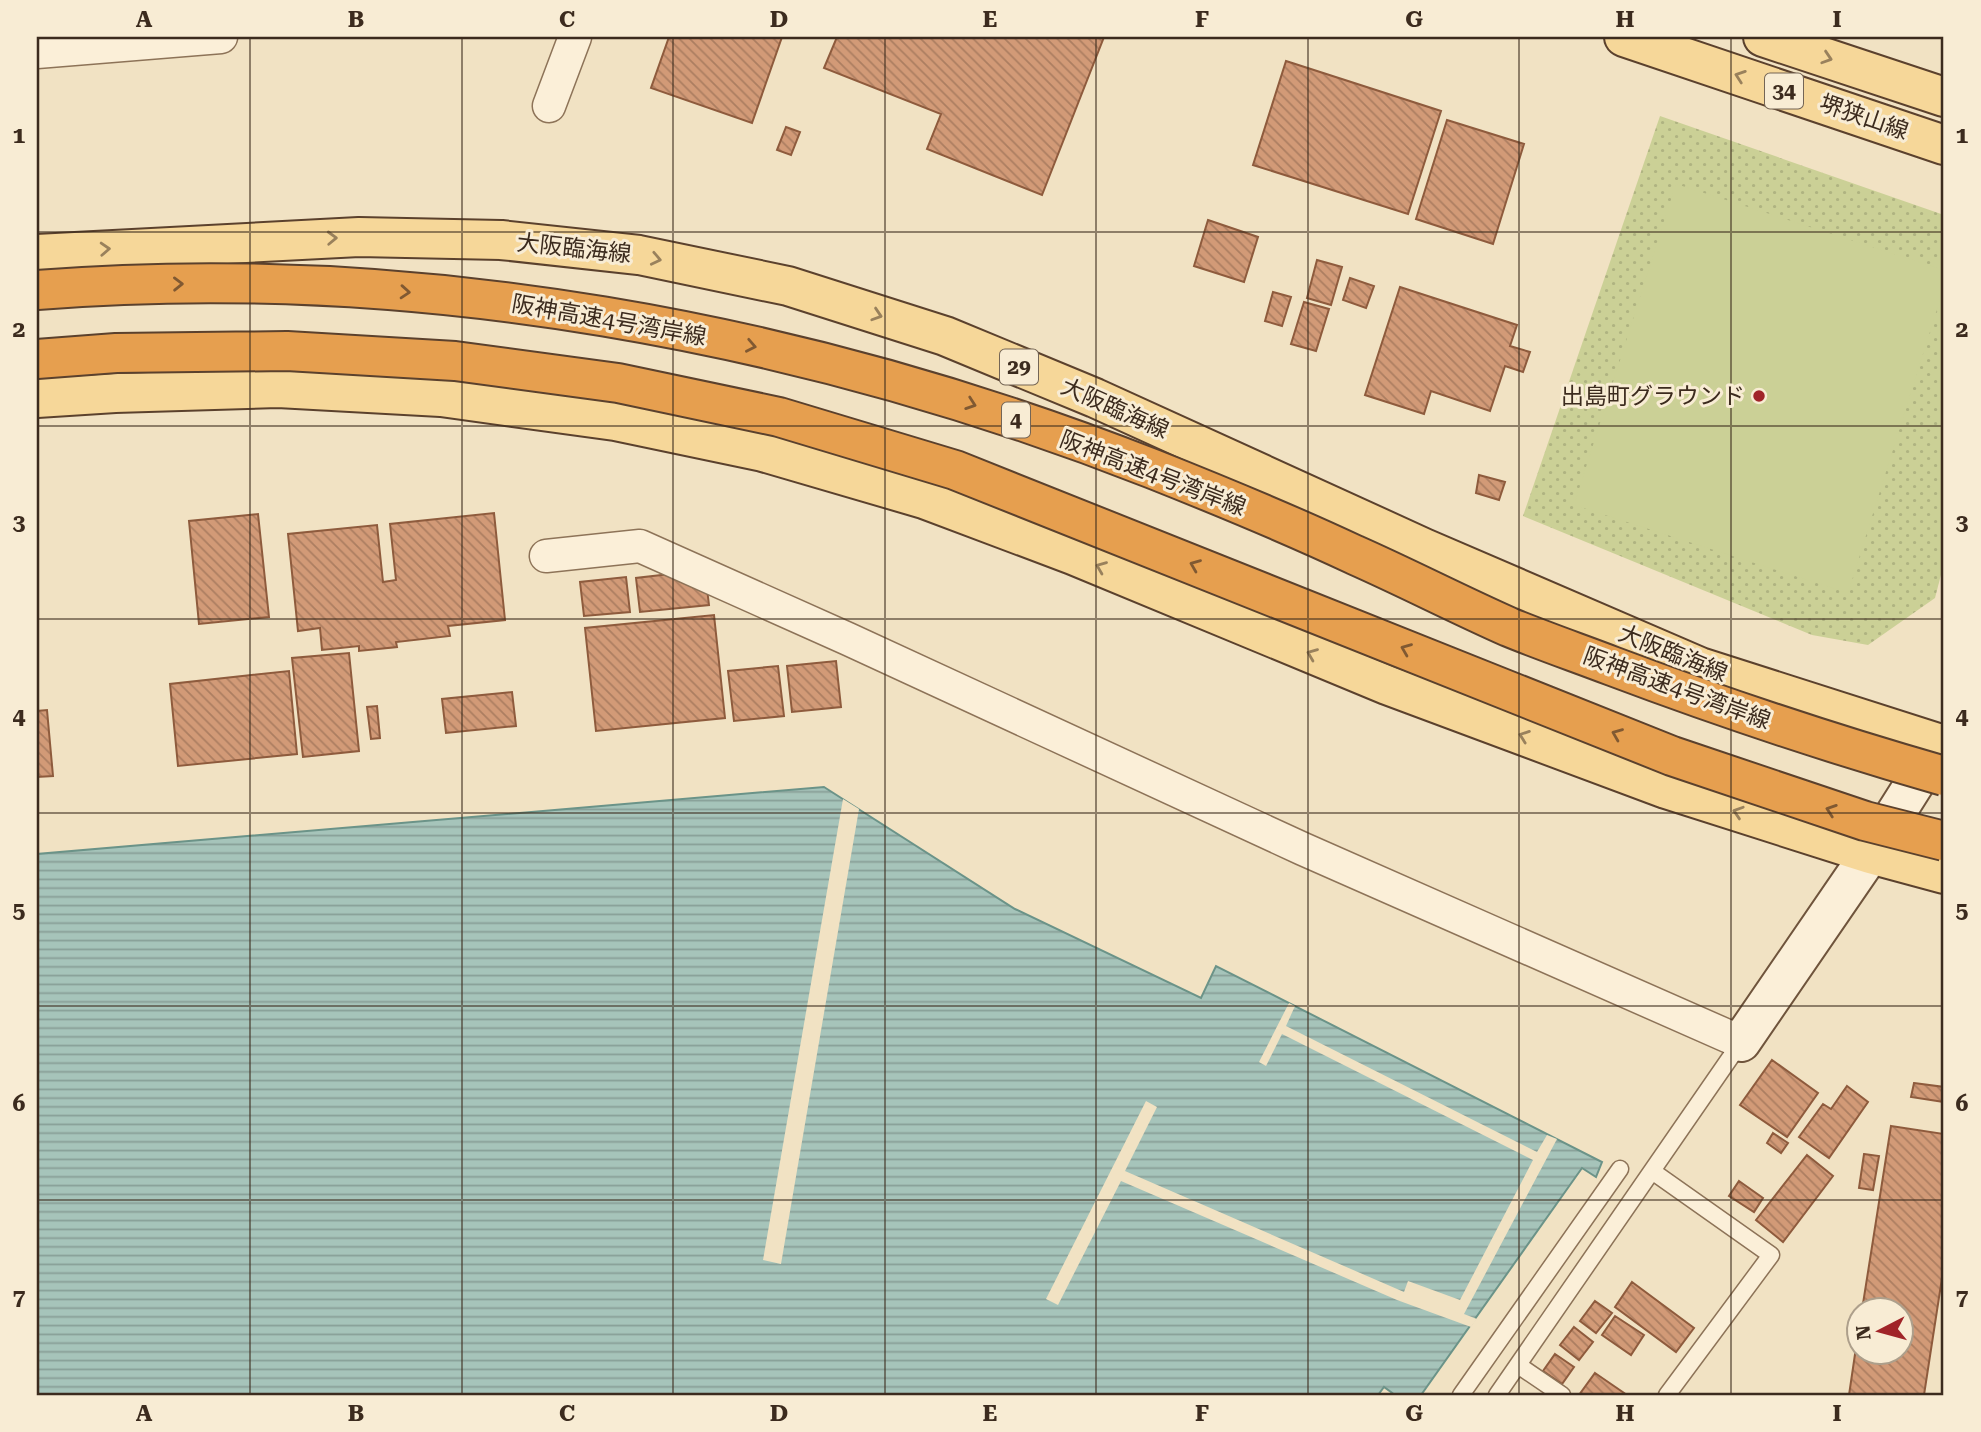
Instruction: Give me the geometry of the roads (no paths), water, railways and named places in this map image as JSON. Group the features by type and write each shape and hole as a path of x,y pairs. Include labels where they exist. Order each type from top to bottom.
{"highway":[{"name":"阪神高速4号湾岸線","path":"37,290 102,285 283,283 463,296 628,321 794,355 963,401 1151,468 1350,552 1513,628 1704,701 1867,754 1943,750"},
{"path":"37,359 116,353 287,351 455,360 618,383 779,416 955,470 1672,756 1865,821 1944,841"}],"main road":[{"name":"堺狭山線","path":"1624,37 1944,145"},
{"name":"堺狭山線","path":"1763,37 1944,97"},
{"name":"大阪臨海線","path":"37,254 359,237 501,240 639,255 788,286 945,336 1095,398 1424,548 1700,667 1943,750"},
{"path":"37,398 278,388 441,397 615,421 763,452 924,499 1073,555 1387,685 1665,789 1870,854 1944,874"}],"street":[{"path":"37,52 221,37"},
{"path":"549,106 575,37"},
{"path":"546,556 640,546 1316,855 1741,1042 1943,750"}],"lane":[{"path":"1497,1395 1741,1042"},
{"path":"1461,1395 1620,1169"},
{"path":"1651,1171 1771,1255 1667,1395"},
{"path":"1518,1365 1562,1395"}],"water":[{"path":"824,787 1015,909 1201,998 1216,966 1602,1162 1596,1177 1582,1168 1421,1395 1395,1395 1384,1387 1378,1395 37,1395 37,854"}],"place":[{"name":"出島町グラウンド","path":"1759,396"}]}
